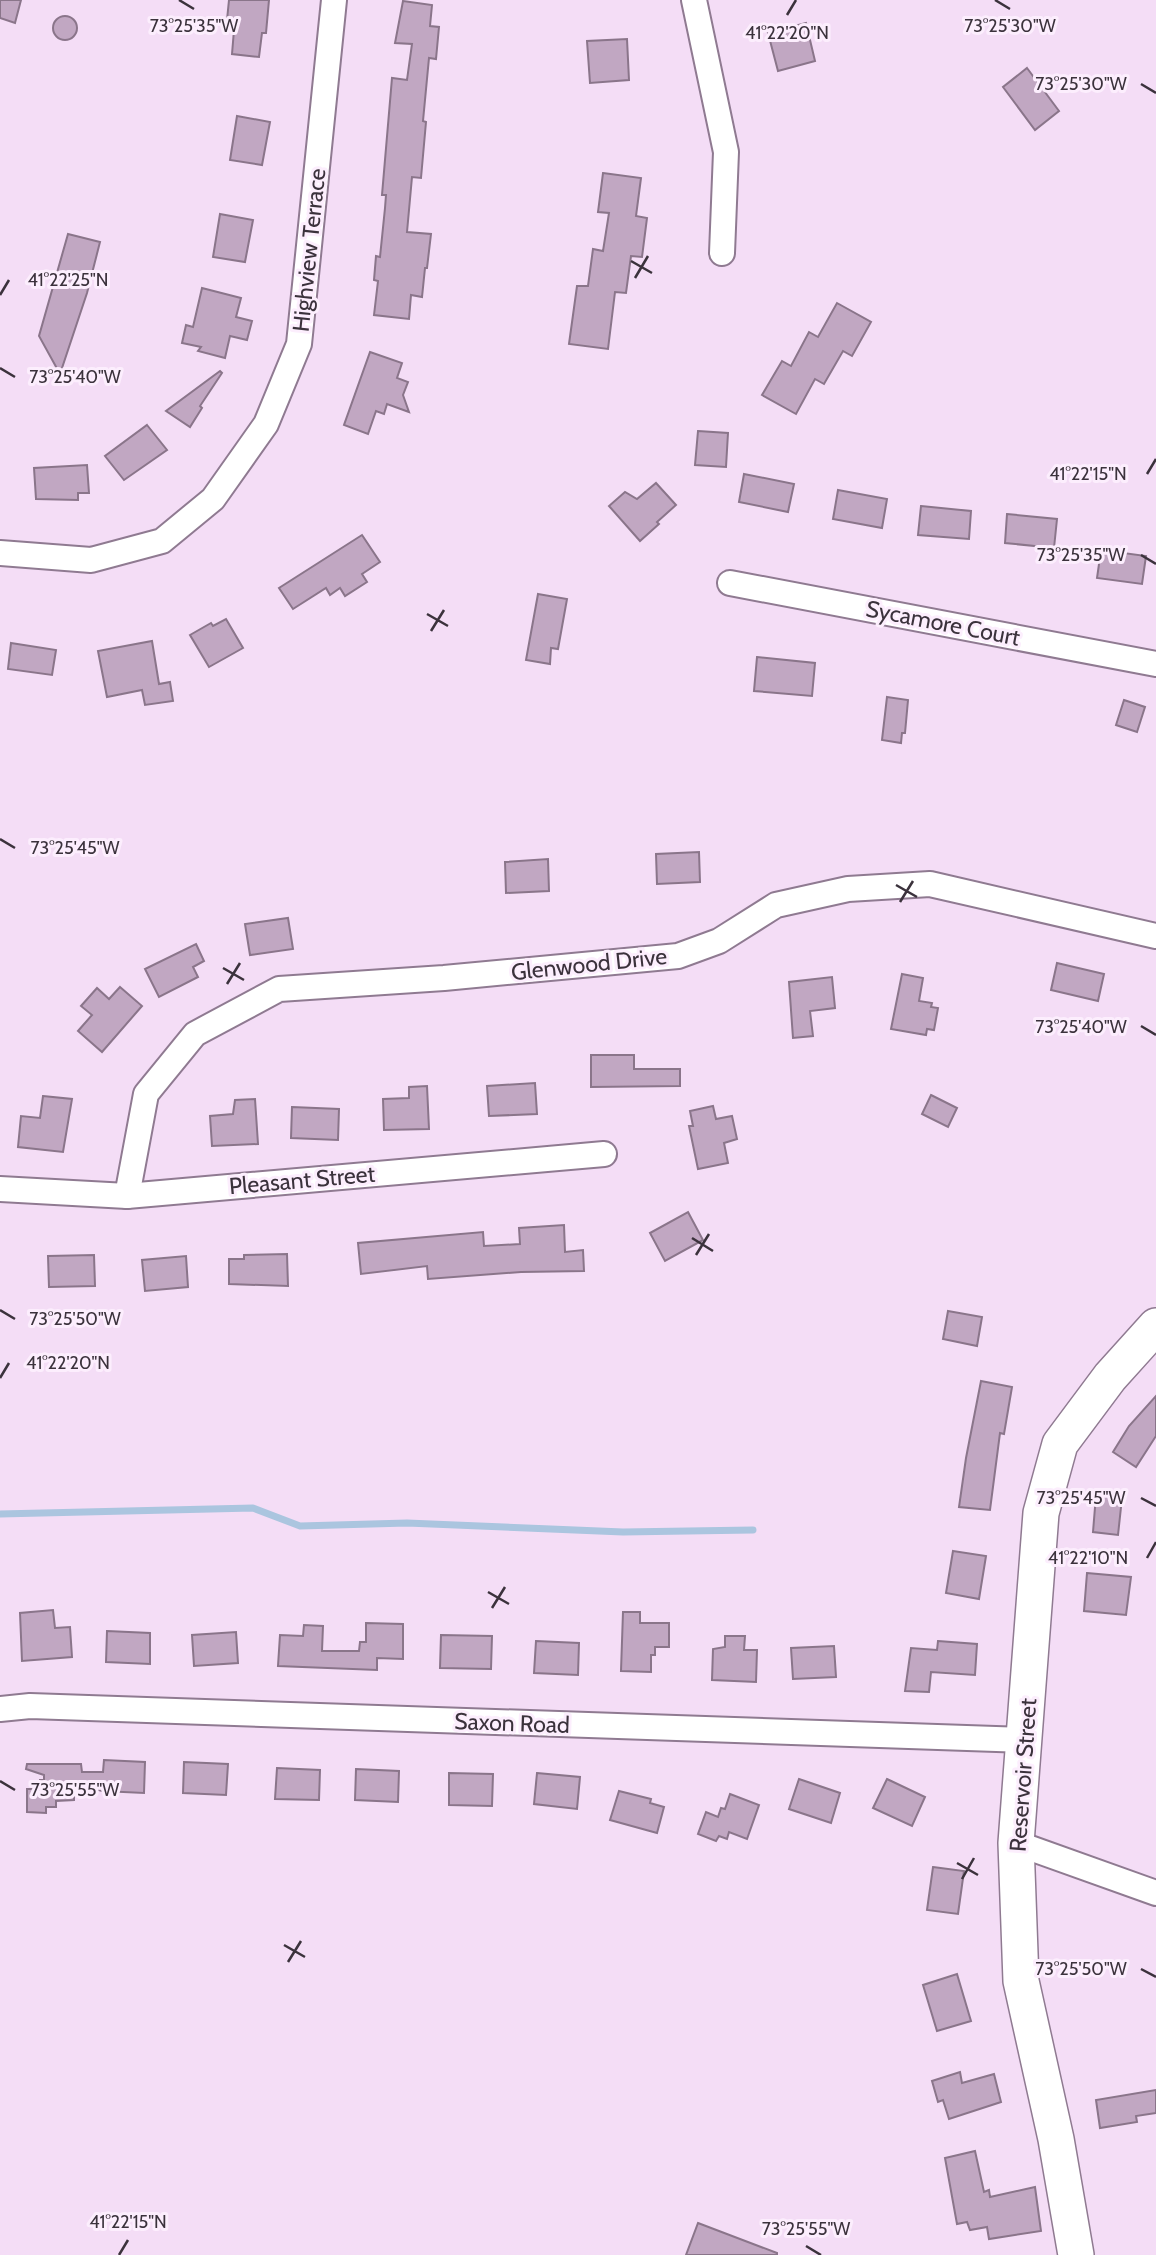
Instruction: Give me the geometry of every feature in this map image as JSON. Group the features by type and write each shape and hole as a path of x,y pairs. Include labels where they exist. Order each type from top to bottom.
{"street":[{"name":"Highview Terrace","path":"0,553 91,560 162,541 214,499 266,424 299,344 334,0"},
{"path":"694,0 726,152 722,253"},
{"name":"Sycamore Court","path":"730,583 1156,664"},
{"name":"Glenwood Drive","path":"127,1196 146,1094 194,1034 279,989 444,978 678,956 719,941 776,905 848,889 903,885 930,884 1156,936"},
{"name":"Pleasant Street","path":"0,1189 127,1196 604,1154"},
{"name":"Reservoir Street","path":"1076,2255 1056,2139 1021,1981 1016,1843 1041,1513 1060,1444 1110,1377 1156,1326"},
{"name":"Saxon Road","path":"0,1709 30,1706 1024,1740"},
{"path":"1016,1843 1156,1893"}],"building":[{"path":"0,0 21,0 15,23 0,18"},
{"path":"229,0 269,0 266,33 262,33 259,57 232,54 234,30 226,30"},
{"path":"403,1 432,5 430,26 439,27 436,59 429,58 421,178 412,177 407,232 431,234 422,297 411,295 409,319 374,315 378,281 374,280 376,256 380,257 386,195 382,195 392,78 407,80 412,44 395,43"},
{"path":"65,16 76,23 77,28 70,39 65,40 54,33 53,28 60,17"},
{"path":"806,23 815,61 778,71 768,33"},
{"path":"627,39 629,80 590,83 587,41"},
{"path":"1027,68 1059,111 1035,130 1003,87"},
{"path":"237,116 270,122 262,165 230,160"},
{"path":"603,173 641,178 636,216 647,218 642,257 631,256 626,293 615,292 608,349 569,344 577,286 588,286 593,249 603,251 609,213 598,212"},
{"path":"220,214 253,220 245,262 213,257"},
{"path":"68,234 100,242 87,293 60,374 39,336"},
{"path":"202,288 241,298 236,317 252,321 247,340 230,336 225,358 198,351 201,347 182,343 186,325 193,327"},
{"path":"837,303 871,322 852,356 843,351 824,384 815,379 796,414 762,395 782,361 791,366 809,332 818,337"},
{"path":"370,352 402,363 397,378 408,382 403,395 409,412 387,404 384,414 376,411 368,434 344,425"},
{"path":"220,371 222,373 200,406 202,408 190,427 166,411"},
{"path":"147,425 167,450 124,480 105,456"},
{"path":"698,431 728,433 726,467 695,465"},
{"path":"87,465 89,493 78,493 78,500 36,499 34,468"},
{"path":"744,474 794,484 788,512 739,502"},
{"path":"656,483 676,505 640,541 609,506 625,492 637,499"},
{"path":"838,490 887,499 882,528 833,519"},
{"path":"921,506 971,511 969,539 918,535"},
{"path":"1007,514 1057,519 1054,548 1005,543"},
{"path":"362,535 380,562 362,574 367,582 345,596 340,588 330,595 326,588 293,609 279,588"},
{"path":"1101,550 1146,556 1142,584 1097,578"},
{"path":"538,594 567,599 558,649 551,648 550,664 526,660"},
{"path":"226,619 243,648 209,667 190,635 211,623 213,626"},
{"path":"152,641 159,684 170,682 173,701 145,705 142,690 107,697 98,651"},
{"path":"11,643 56,650 52,675 8,669"},
{"path":"757,657 815,663 812,696 754,691"},
{"path":"887,697 908,700 905,733 902,733 901,743 882,740"},
{"path":"1124,700 1145,707 1137,732 1116,725"},
{"path":"699,852 700,882 657,884 656,854"},
{"path":"548,859 549,891 506,893 505,862"},
{"path":"288,918 293,949 250,955 245,924"},
{"path":"196,944 204,961 193,967 198,977 159,997 145,969"},
{"path":"1057,963 1104,974 1098,1001 1051,990"},
{"path":"902,974 923,978 919,1001 932,1003 931,1007 938,1008 934,1030 927,1029 926,1035 891,1029"},
{"path":"832,977 835,1008 810,1011 813,1036 793,1038 789,982"},
{"path":"120,987 142,1006 102,1052 78,1031 92,1015 81,1006 97,988 109,999"},
{"path":"591,1055 634,1055 634,1069 680,1069 680,1086 591,1087"},
{"path":"535,1083 537,1114 489,1116 487,1086"},
{"path":"427,1086 429,1129 384,1130 383,1099 409,1098 409,1087"},
{"path":"931,1095 957,1108 948,1127 922,1114"},
{"path":"43,1096 72,1099 63,1152 18,1147 21,1116 40,1118"},
{"path":"255,1099 258,1144 212,1146 210,1116 233,1114 235,1100"},
{"path":"713,1106 716,1119 732,1116 737,1139 724,1143 728,1163 698,1169 689,1126 693,1126 690,1111"},
{"path":"292,1107 339,1109 338,1140 291,1138"},
{"path":"688,1212 703,1240 665,1261 650,1233"},
{"path":"564,1225 565,1252 583,1250 584,1271 521,1272 428,1279 427,1266 361,1274 358,1243 483,1232 484,1246 520,1244 519,1228"},
{"path":"287,1254 288,1286 229,1284 229,1259 244,1259 244,1255"},
{"path":"94,1255 95,1286 49,1287 48,1256"},
{"path":"186,1256 188,1287 145,1291 142,1260"},
{"path":"948,1311 982,1317 977,1346 943,1339"},
{"path":"981,1381 1012,1387 1004,1434 1000,1433 990,1510 959,1507"},
{"path":"1156,1396 1156,1436 1136,1467 1113,1452 1129,1426"},
{"path":"1096,1495 1122,1498 1118,1535 1093,1532"},
{"path":"953,1551 986,1556 979,1599 946,1593"},
{"path":"1087,1573 1131,1577 1126,1615 1084,1611"},
{"path":"53,1610 55,1628 70,1627 72,1657 22,1661 20,1613"},
{"path":"623,1612 640,1612 640,1623 669,1623 669,1647 655,1647 655,1655 651,1655 651,1672 621,1671"},
{"path":"366,1623 403,1624 403,1659 377,1658 377,1670 278,1666 280,1635 303,1636 304,1625 323,1626 322,1651 359,1651 360,1642 366,1642"},
{"path":"107,1631 150,1633 150,1664 106,1662"},
{"path":"236,1632 238,1663 194,1666 192,1635"},
{"path":"441,1635 492,1636 491,1669 440,1668"},
{"path":"725,1636 745,1636 744,1650 757,1650 756,1682 712,1680 713,1649 725,1647"},
{"path":"536,1641 579,1643 578,1675 534,1673"},
{"path":"938,1641 977,1644 975,1675 931,1672 929,1692 905,1691 911,1648 937,1650"},
{"path":"834,1646 836,1677 793,1679 791,1648"},
{"path":"104,1760 145,1762 144,1793 102,1791 74,1783 74,1800 56,1801 56,1807 46,1807 46,1813 27,1812 27,1789 40,1789 40,1780 44,1780 44,1775 26,1769 27,1764 81,1764 82,1772 103,1772"},
{"path":"184,1762 228,1764 226,1795 183,1793"},
{"path":"277,1768 320,1770 319,1800 275,1799"},
{"path":"356,1769 399,1771 398,1802 355,1800"},
{"path":"449,1773 493,1774 492,1806 449,1805"},
{"path":"537,1773 580,1777 577,1809 534,1804"},
{"path":"799,1779 840,1793 831,1823 789,1809"},
{"path":"887,1779 925,1797 912,1826 873,1808"},
{"path":"619,1791 651,1799 650,1803 664,1807 657,1833 610,1820"},
{"path":"730,1794 759,1805 747,1839 729,1832 727,1839 719,1836 716,1841 698,1834 706,1812 718,1817 721,1808 725,1809"},
{"path":"933,1867 964,1871 958,1914 927,1910"},
{"path":"957,1974 971,2021 937,2031 923,1985"},
{"path":"960,2072 962,2083 994,2074 1001,2102 949,2119 943,2100 938,2102 932,2081"},
{"path":"1156,2090 1156,2113 1136,2116 1137,2122 1100,2128 1096,2100"},
{"path":"975,2151 984,2192 989,2190 990,2197 1035,2187 1041,2231 989,2239 987,2227 970,2230 967,2222 957,2224 945,2158"},
{"path":"698,2223 777,2253 777,2255 686,2255"}],"waterway":[{"path":"0,1514 253,1508 300,1526 407,1523 623,1532 753,1530"}]}
